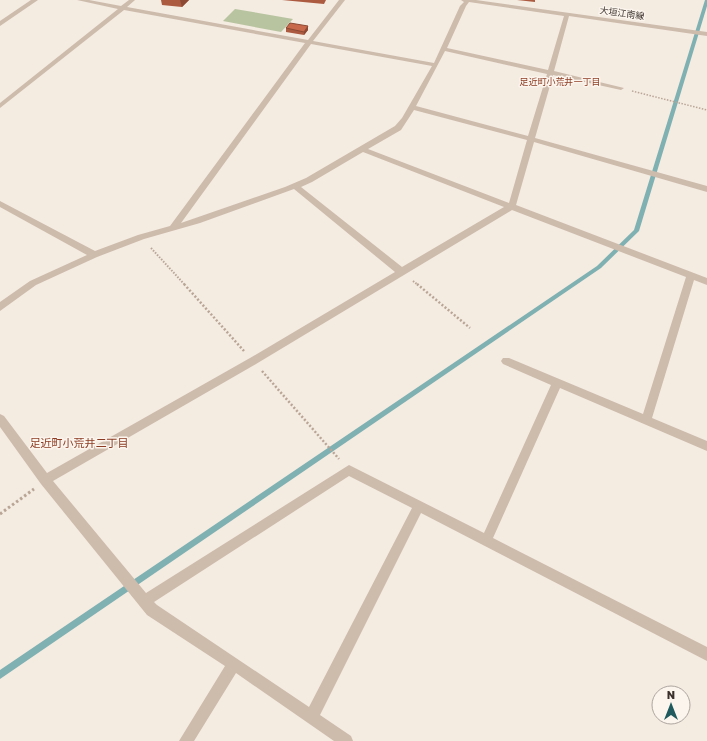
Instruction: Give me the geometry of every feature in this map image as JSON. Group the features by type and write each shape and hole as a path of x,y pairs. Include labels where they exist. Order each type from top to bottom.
{"street":[{"path":"0,24 35,0"},
{"path":"80,0 436,65"},
{"path":"0,106 132,0"},
{"path":"174,226 310,41 342,0"},
{"name":"大垣江南線","path":"464,0 707,34"},
{"path":"0,307 32,283 94,255 174,226 197,221 309,180 398,128 405,120 436,65 467,0"},
{"path":"45,480 253,361 512,206 567,14"},
{"path":"443,49 621,88"},
{"path":"411,107 707,189"},
{"path":"362,149 707,282"},
{"path":"295,186 402,272"},
{"path":"0,204 94,255"},
{"path":"646,420 691,276"},
{"path":"506,361 707,446"},
{"path":"486,541 557,382"},
{"path":"0,419 45,480 152,610 346,741"},
{"path":"144,601 349,470 707,654"},
{"path":"312,717 419,506"},
{"path":"186,741 234,664"}],"path":[{"path":"621,88 669,99 707,110"},
{"path":"402,272 470,328"},
{"path":"0,514 45,480"}],"green space":[{"path":"235,9 293,19 281,32 223,21"}],"building":[{"path":"290,23 308,26 304,32 286,28"}],"waterway":[{"path":"0,675 599,267 636,231 707,0"}],"district":[{"name":"足近町小荒井一丁目","path":"560,81"},
{"name":"足近町小荒井二丁目","path":"79,442"}]}
